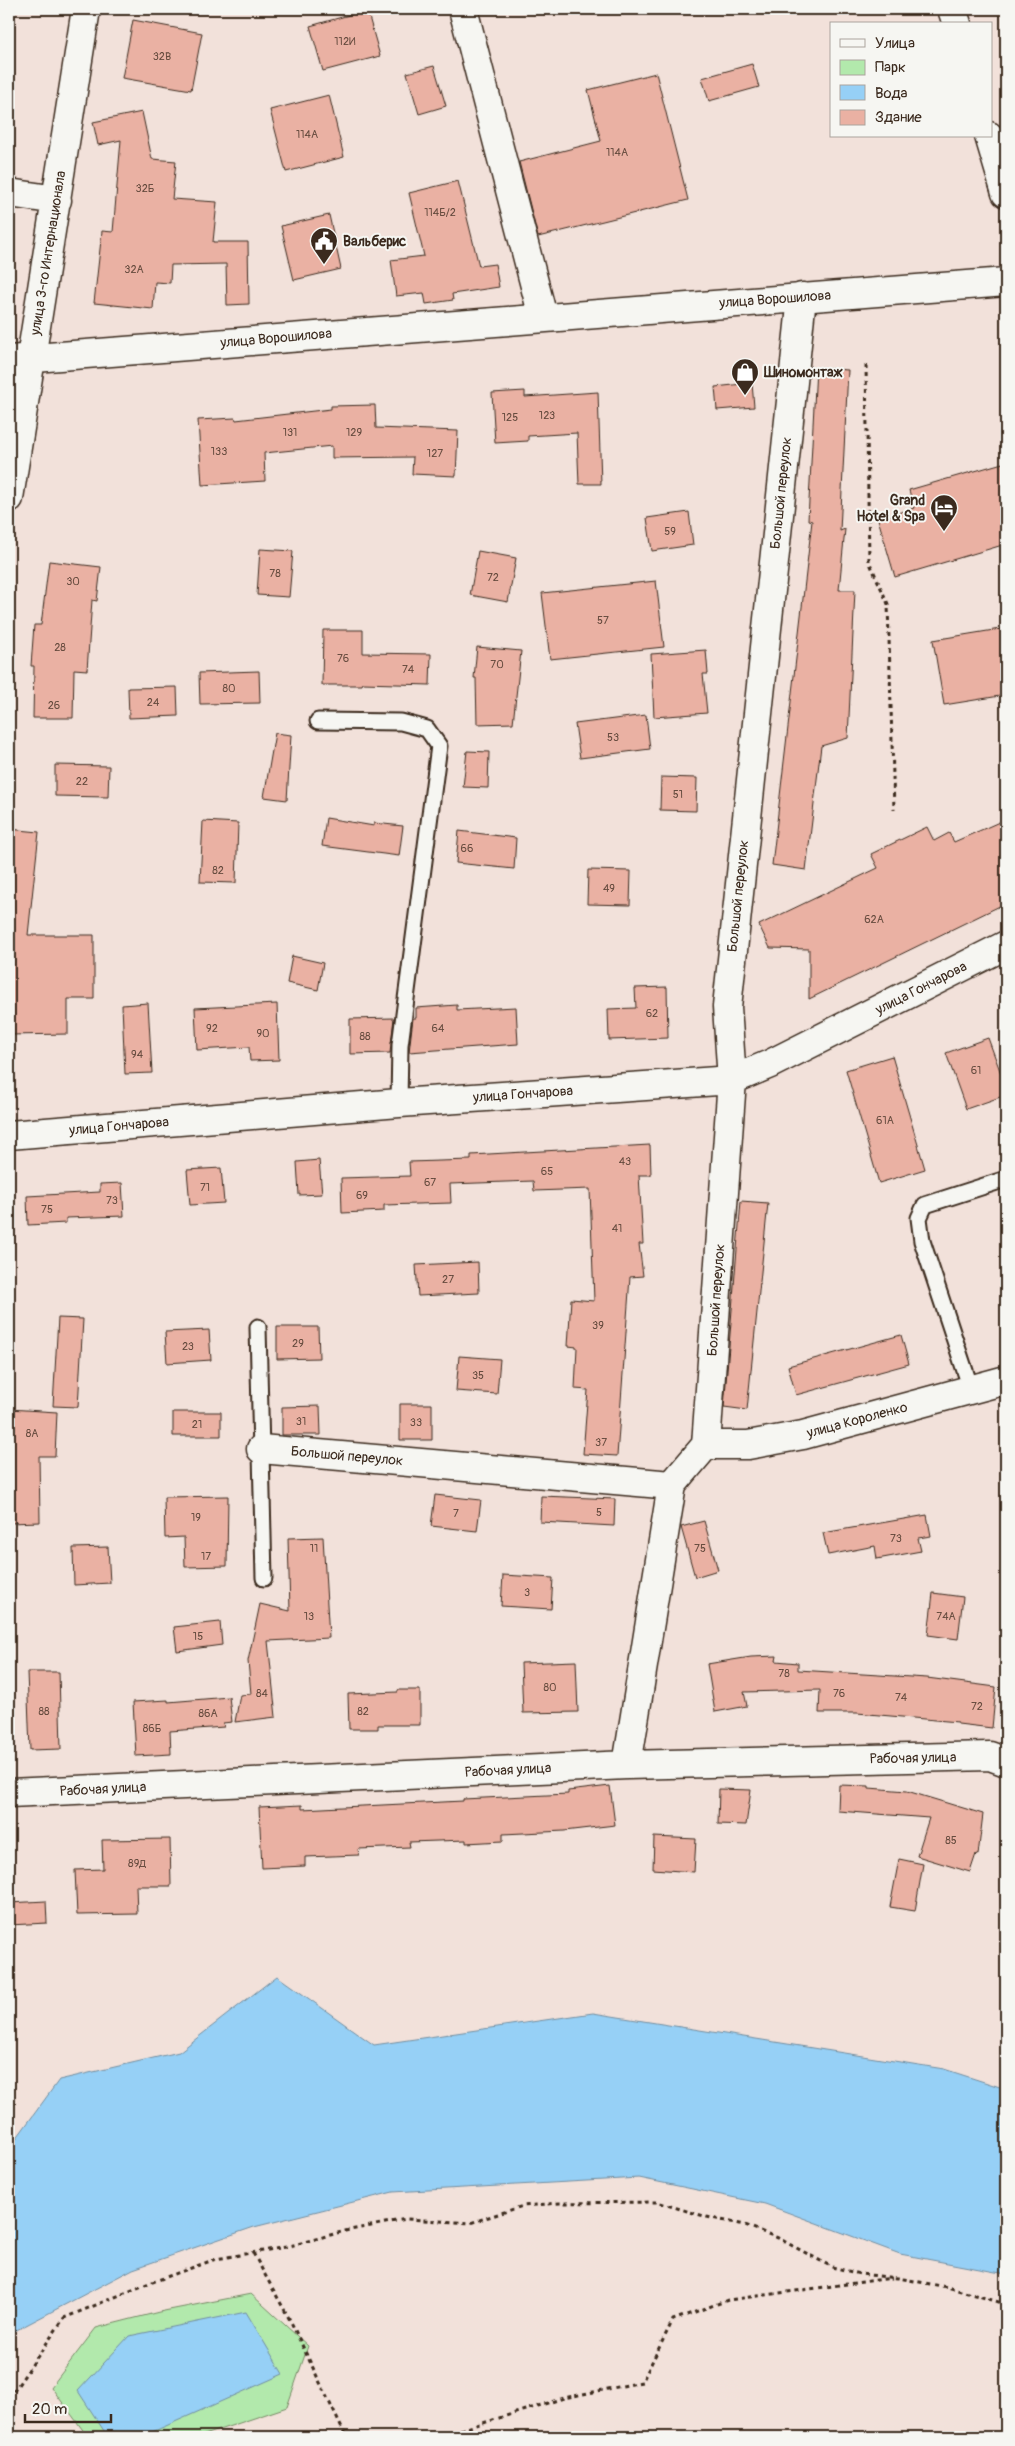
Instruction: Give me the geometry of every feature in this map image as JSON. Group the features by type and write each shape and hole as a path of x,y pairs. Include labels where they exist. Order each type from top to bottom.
{"street":[{"name":"улица 3-го Интернационала","path":"9,498 20,359 57,200 86,9"},
{"path":"463,9 543,317"},
{"path":"952,9 956,22"},
{"path":"990,138 1006,193"},
{"path":"9,193 57,200"},
{"name":"улица Ворошилова","path":"20,359 1006,282"},
{"name":"Большой переулок","path":"706,1444 732,1080 727,1007 802,297"},
{"name":"улица Гончарова","path":"9,1135 399,1103 732,1080 770,1064 1006,945"},
{"name":"улица Короленко","path":"706,1444 748,1446 803,1435 1006,1380"},
{"path":"627,1765 672,1485 706,1444"},
{"name":"Большой переулок","path":"261,1449 672,1485"},
{"name":"Рабочая улица","path":"9,1793 627,1765 990,1756 1006,1762"}],"lane":[{"path":"318,721 401,722 427,729 440,746 400,1045 399,1103"},
{"path":"971,1389 922,1241 919,1218 925,1205 1006,1179"},
{"path":"258,1327 264,1578"}],"path":[{"path":"866,365 869,562 888,604 894,810"},
{"path":"9,2398 64,2318 147,2284 216,2259 254,2253 406,2219 470,2223 523,2206 560,2203 657,2202 707,2218 745,2225 778,2238 832,2267 860,2274 898,2278 947,2287 1006,2304"},
{"path":"254,2253 291,2322 346,2437"},
{"path":"421,2437 454,2432 564,2398 642,2382 673,2320 728,2300 898,2278"}],"green space":[{"path":"251,2294 308,2346 287,2407 198,2437 88,2437 51,2387 96,2328 159,2312"}],"water":[{"path":"277,1976 374,2045 593,2013 944,2069 1006,2089 1006,2274 900,2254 765,2204 639,2178 393,2192 254,2227 133,2269 9,2334 9,2144 13,2143 59,2080 179,2052"},
{"path":"246,2312 283,2374 141,2437 108,2437 78,2391 129,2336"}],"building":[{"path":"367,10 380,56 323,71 310,26"},
{"path":"133,20 202,33 191,90 122,78"},
{"path":"752,64 759,87 709,101 702,78"},
{"path":"434,66 446,106 419,114 407,73"},
{"path":"656,73 688,200 538,237 519,162 601,141 588,90"},
{"path":"329,95 344,157 286,172 270,110"},
{"path":"142,112 152,159 176,161 172,199 217,202 213,242 248,242 249,304 227,305 226,264 171,265 170,283 155,282 153,309 94,303 102,231 113,232 121,140 98,145 93,122"},
{"path":"458,181 479,266 495,264 499,287 452,294 453,300 426,304 424,293 396,296 391,260 424,256 409,193"},
{"path":"329,215 341,269 294,280 281,226"},
{"path":"816,368 848,370 840,531 845,529 839,590 855,590 848,738 821,746 806,870 772,865 812,521 808,520"},
{"path":"752,383 754,407 717,410 715,387"},
{"path":"525,391 525,397 598,392 601,484 579,484 577,433 528,436 528,441 495,443 492,393"},
{"path":"375,405 376,428 458,431 456,476 412,474 413,457 332,458 332,446 264,453 265,481 202,485 198,420 235,418 236,420 331,409 331,406"},
{"name":"Grand Hotel & Spa","path":"1006,462 1006,544 895,577 878,519 914,508 909,490"},
{"path":"689,512 693,545 652,551 647,518"},
{"path":"260,549 293,551 289,597 257,595"},
{"path":"478,551 516,558 508,602 470,595"},
{"path":"49,561 101,567 97,601 92,600 87,670 74,669 73,718 33,718 34,666 31,666 34,625 41,625"},
{"path":"656,581 664,647 550,659 542,593"},
{"path":"1006,628 1006,695 944,705 933,640"},
{"path":"323,630 363,630 363,653 431,654 430,685 363,683 362,685 322,685"},
{"path":"477,647 521,651 513,723 477,724 476,678 474,678"},
{"path":"706,650 708,674 703,674 707,713 654,717 651,654"},
{"path":"259,671 260,703 200,704 199,673"},
{"path":"177,687 178,716 129,718 128,688"},
{"path":"646,715 650,749 580,758 575,724"},
{"path":"275,733 291,735 287,800 264,797"},
{"path":"467,751 489,752 488,788 463,787"},
{"path":"55,765 109,766 108,797 55,796"},
{"path":"661,777 697,778 696,811 660,810"},
{"path":"326,818 374,826 374,823 403,826 399,856 322,846"},
{"path":"1006,819 1006,903 809,999 809,949 770,948 759,925 878,868 871,854 927,827 934,841 949,833 954,842"},
{"path":"203,821 238,823 236,883 200,882"},
{"path":"9,829 39,832 28,935 94,935 94,999 68,999 68,1034 9,1035"},
{"path":"459,831 516,838 514,869 456,863"},
{"path":"588,870 631,871 630,905 587,904"},
{"path":"292,956 323,963 318,990 287,983"},
{"path":"667,987 668,1038 609,1040 608,1009 636,1008 635,988"},
{"path":"148,1003 152,1073 125,1074 122,1005"},
{"path":"277,1004 279,1060 250,1061 249,1047 197,1050 195,1008"},
{"path":"457,1005 457,1010 516,1007 518,1044 409,1052 413,1018 416,1018 416,1008"},
{"path":"394,1018 390,1053 350,1054 350,1019"},
{"path":"988,1038 1006,1087 1006,1095 966,1109 946,1053"},
{"path":"892,1056 925,1169 879,1183 846,1070"},
{"path":"650,1145 651,1175 639,1175 643,1244 639,1244 643,1276 630,1277 617,1456 583,1454 588,1390 575,1389 577,1347 568,1346 571,1299 594,1301 590,1189 534,1191 533,1181 450,1184 451,1203 384,1205 384,1211 342,1213 341,1178 410,1176 409,1162 471,1160 471,1155"},
{"path":"319,1160 322,1194 299,1195 297,1162"},
{"path":"221,1168 224,1203 190,1205 187,1170"},
{"path":"122,1183 124,1216 66,1218 66,1223 28,1225 27,1196 100,1192 100,1184"},
{"path":"741,1201 768,1203 747,1410 724,1407"},
{"path":"478,1262 479,1293 418,1296 416,1265"},
{"path":"58,1318 83,1319 78,1407 53,1406"},
{"path":"277,1327 318,1327 319,1358 277,1359"},
{"path":"209,1330 211,1360 167,1363 165,1332"},
{"path":"901,1335 909,1364 796,1395 788,1366"},
{"path":"459,1356 500,1359 497,1394 456,1391"},
{"path":"400,1404 432,1404 432,1440 400,1440"},
{"path":"320,1406 321,1435 282,1435 282,1407"},
{"path":"9,1409 57,1412 55,1456 39,1456 40,1522 9,1523"},
{"path":"173,1412 221,1412 221,1436 173,1436"},
{"path":"435,1495 481,1500 477,1531 431,1526"},
{"path":"228,1496 227,1566 185,1567 184,1537 165,1538 164,1497"},
{"path":"541,1496 615,1499 614,1526 540,1522"},
{"path":"927,1515 931,1536 918,1538 921,1551 877,1559 875,1546 828,1555 823,1533"},
{"path":"704,1521 718,1570 695,1577 681,1527"},
{"path":"323,1537 329,1638 268,1641 276,1717 235,1722 240,1695 251,1694 248,1661 260,1604 290,1611 288,1538"},
{"path":"108,1547 110,1583 74,1585 73,1548"},
{"path":"503,1575 553,1578 551,1609 501,1606"},
{"path":"933,1593 963,1597 958,1639 928,1635"},
{"path":"220,1622 222,1645 177,1651 174,1627"},
{"path":"777,1656 776,1661 798,1663 798,1670 927,1678 996,1687 992,1728 958,1724 958,1722 857,1713 819,1713 820,1690 744,1692 747,1706 715,1712 707,1664 751,1657"},
{"path":"576,1661 578,1712 523,1713 521,1663"},
{"path":"27,1672 59,1672 61,1749 30,1750"},
{"path":"398,1690 420,1690 420,1725 378,1725 378,1729 349,1729 348,1694 398,1692"},
{"path":"229,1697 232,1722 223,1723 224,1727 170,1731 171,1754 136,1756 133,1702 168,1700 168,1702"},
{"path":"839,1785 869,1786 869,1788 907,1791 983,1814 978,1855 976,1854 970,1872 917,1856 929,1818 838,1811"},
{"path":"610,1786 615,1825 564,1831 503,1834 503,1841 466,1843 466,1840 409,1842 410,1847 358,1849 359,1855 305,1857 305,1866 262,1868 259,1807 302,1805 302,1809 463,1801 463,1799 568,1794 568,1791"},
{"path":"719,1789 751,1790 746,1825 718,1824"},
{"path":"654,1837 696,1839 694,1872 653,1869"},
{"path":"170,1839 171,1886 136,1886 137,1914 77,1915 75,1870 103,1869 102,1840"},
{"path":"899,1859 923,1864 915,1911 890,1907"},
{"path":"46,1901 47,1923 9,1925 9,1903"}],"place":[{"name":"Вальберис","path":"324,265"},
{"name":"Шиномонтаж","path":"745,396"},
{"name":"Grand Hotel & Spa","path":"944,532"}]}
